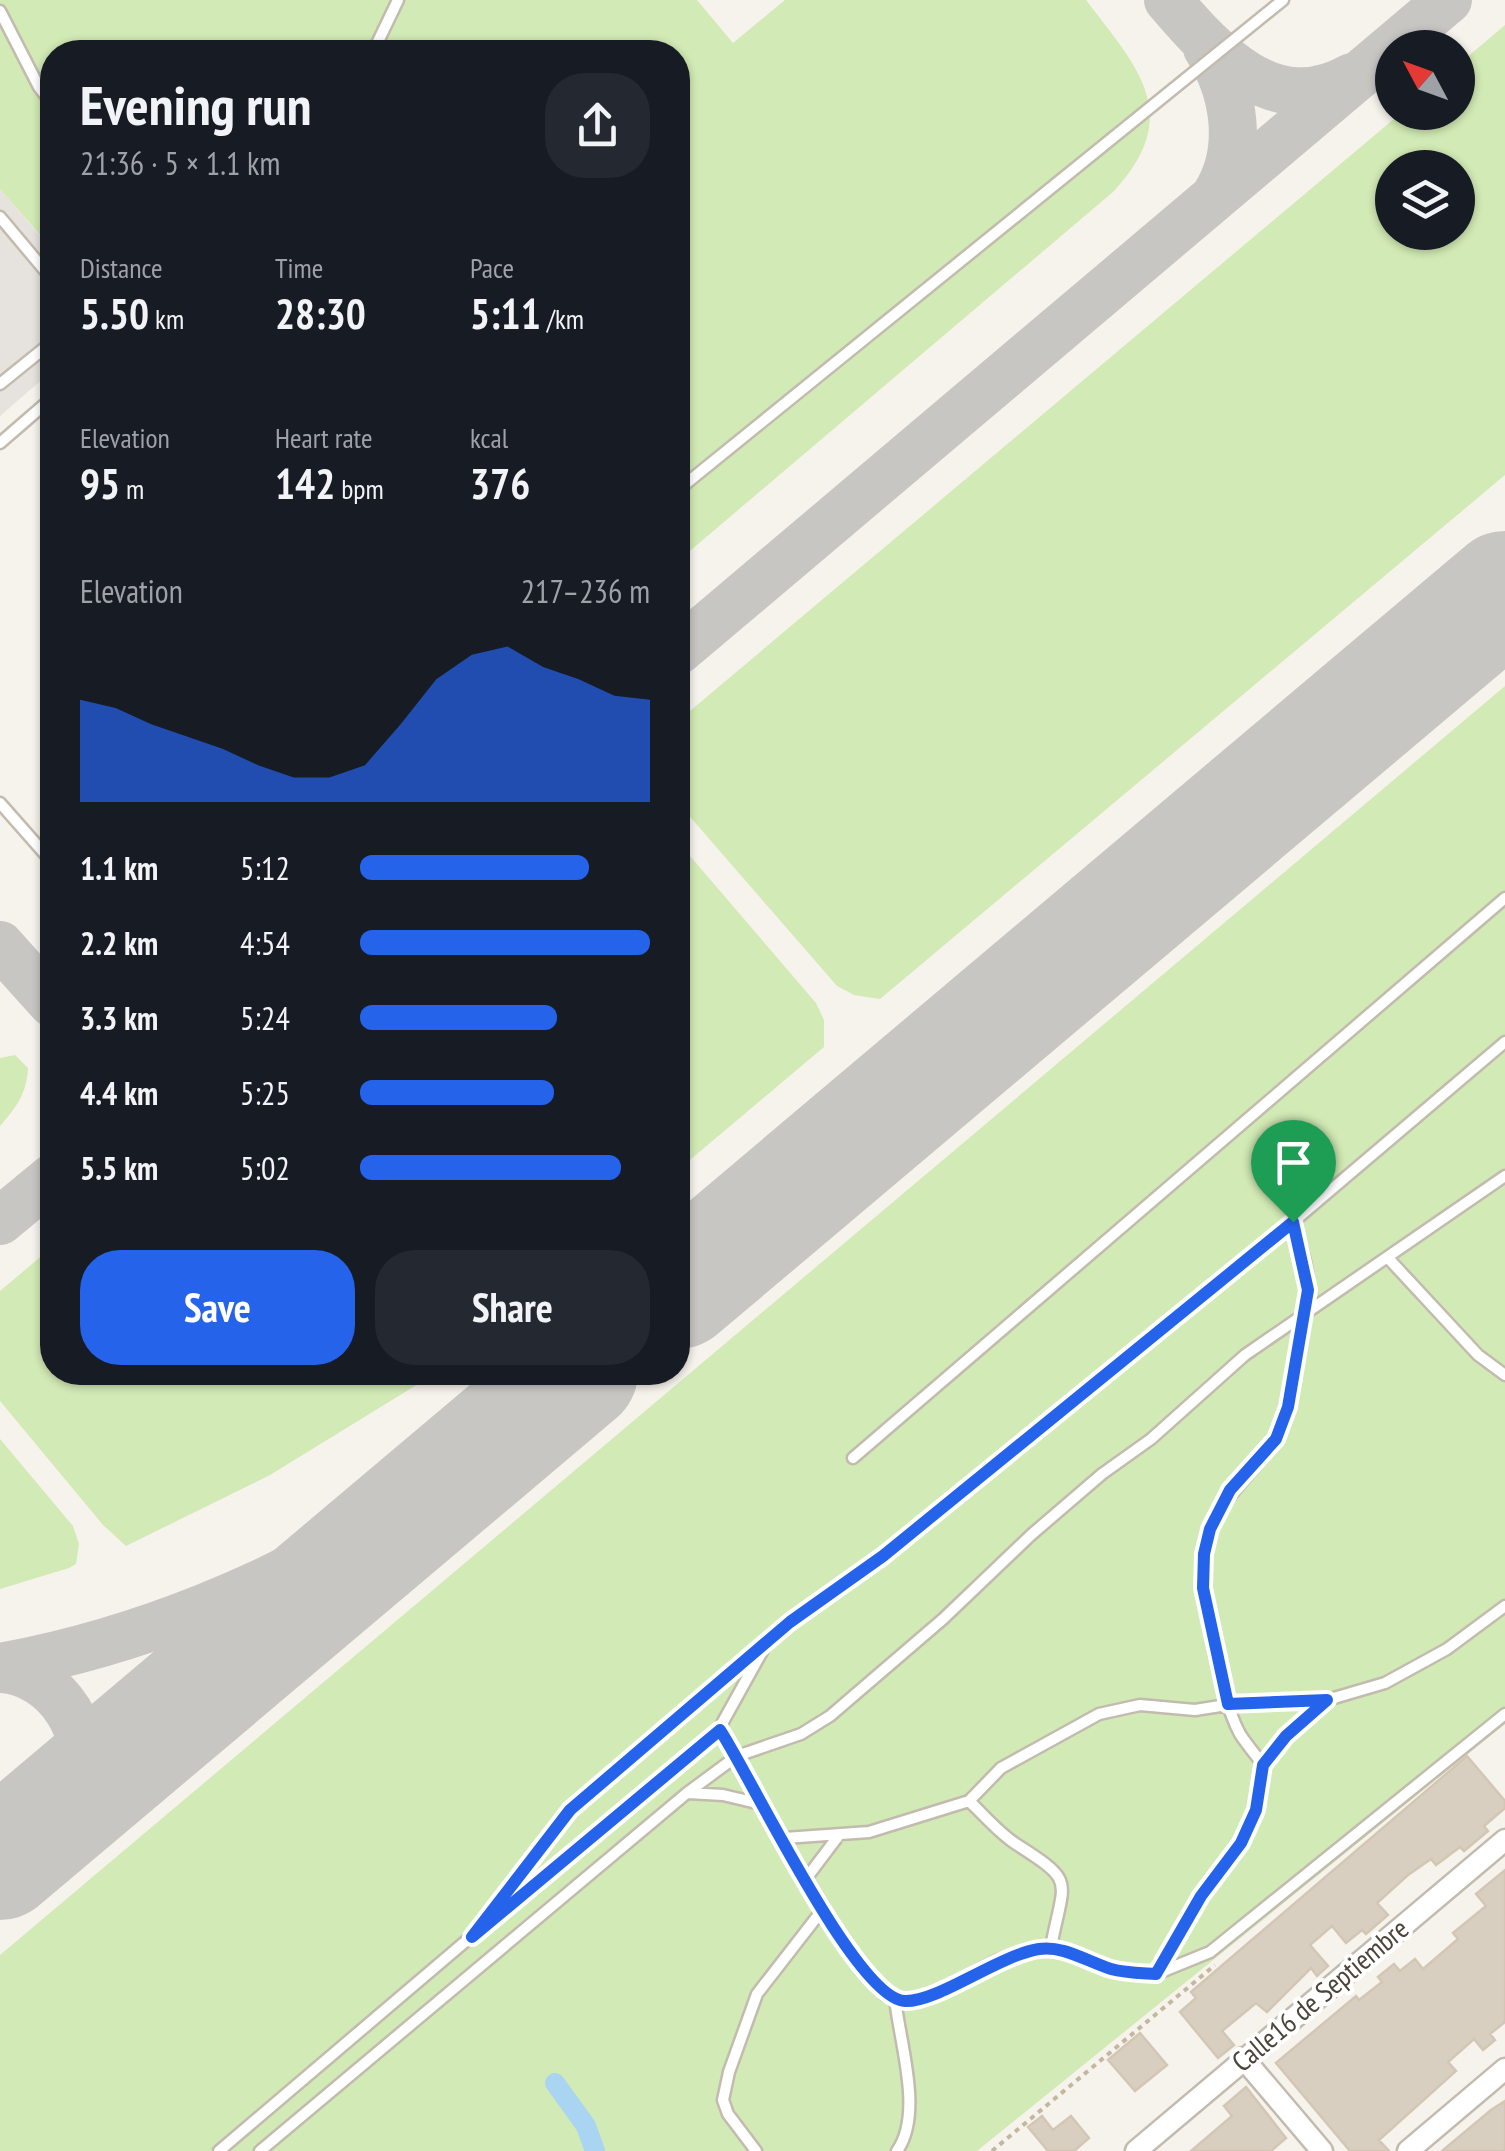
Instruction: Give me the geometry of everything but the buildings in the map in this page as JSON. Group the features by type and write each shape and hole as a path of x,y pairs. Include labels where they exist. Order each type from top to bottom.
{"street":[{"name":"Calle16 de Septiembre","path":"1136,2151 1505,1840"},
{"path":"1243,2058 1322,2151"},
{"path":"1408,2151 1505,2069"}],"lane":[{"path":"380,40 398,0"},
{"path":"690,480 1283,0"},
{"path":"0,11 40,88"},
{"path":"0,217 40,265"},
{"path":"0,384 40,352"},
{"path":"0,444 40,409"},
{"path":"0,803 40,848"},
{"path":"852,1458 1505,898"},
{"path":"472,1937 570,1810 768,1642 883,1556 1293,1222 1505,1042"},
{"path":"260,2151 687,1793 737,1756 801,1734 830,1716 1102,1474 1152,1440 1245,1355 1505,1176"},
{"path":"1263,1765 1240,1734 1228,1704 1203,1588 1204,1554 1210,1529 1230,1490 1276,1439 1288,1407 1308,1290 1293,1222"},
{"path":"1388,1258 1478,1355 1505,1376"},
{"path":"784,1838 869,1832 969,1801 1001,1768 1098,1714 1140,1706 1195,1710 1228,1704 1327,1700 1385,1682 1447,1649 1505,1606"},
{"path":"220,2151 720,1730 768,1642"},
{"path":"1156,1974 1201,1896 1241,1843 1256,1810 1263,1765 1286,1736 1327,1700"},
{"path":"720,1730 784,1838 804,1880 860,1969 885,1995 895,1998 926,1996 998,1960 1051,1947 1114,1970 1156,1974 1210,1952 1505,1714"},
{"path":"687,1793 724,1795 765,1805"},
{"path":"969,1801 1015,1844 1040,1855 1060,1875 1062,1890 1051,1947"},
{"path":"804,1880 839,1834"},
{"path":"756,2151 728,2114 723,2100 729,2072 756,1994 823,1910"},
{"path":"895,1998 909,2105 902,2143 896,2151"}],"shaded area":[{"path":"0,189 40,236 40,381 0,416"}],"green space":[{"path":"0,0 697,0 733,43 785,0 1086,0 1136,70 1150,115 1146,139 1135,164 1113,192 690,551 690,40 40,40 40,235 0,189"},
{"path":"1505,25 1505,475 880,999 854,995 837,986 690,817 690,711 1381,130 1475,130 1475,51"},
{"path":"1505,686 1505,1724 977,2151 0,2151 0,1955 676,1385 690,1385 690,1373"},
{"path":"690,856 816,1003 824,1020 824,1047 690,1160"},
{"path":"15,1055 28,1068 25,1085 16,1106 0,1126 0,1058"},
{"path":"40,1257 40,1385 416,1385 270,1475 126,1546 103,1525 0,1401 0,1291"},
{"path":"0,1439 73,1526 79,1544 76,1564 69,1568 0,1589"}],"waterway":[{"path":"555,2083 586,2126 595,2151"}],"taxiway":[{"path":"1168,0 1206,41 1248,76 1297,91 1324,89 1352,77"},
{"path":"690,641 1448,0"},
{"path":"1207,48 1224,83 1232,122 1230,160 1215,196"},
{"path":"0,945 40,990"},
{"path":"0,1221 40,1188"},
{"path":"0,1667 155,1626 256,1586 351,1536 416,1495 551,1395"},
{"path":"0,1669 20,1673 55,1695 68,1711 82,1750 73,1790 29,1836"}],"runway":[{"path":"690,1279 1505,591"},
{"path":"0,1860 563,1385"}],"route":[{"path":"1293,1222 1305,1261 1308,1290 1288,1407 1276,1439 1230,1490 1210,1529 1204,1554 1203,1588 1228,1704 1327,1700 1286,1736 1263,1765 1256,1810 1241,1843 1201,1896 1156,1974 1114,1970 1051,1947 998,1960 926,1996 904,2001 885,1995 860,1969 804,1880 784,1838 720,1730 472,1937 570,1810 790,1622 883,1556 1293,1222"}]}
